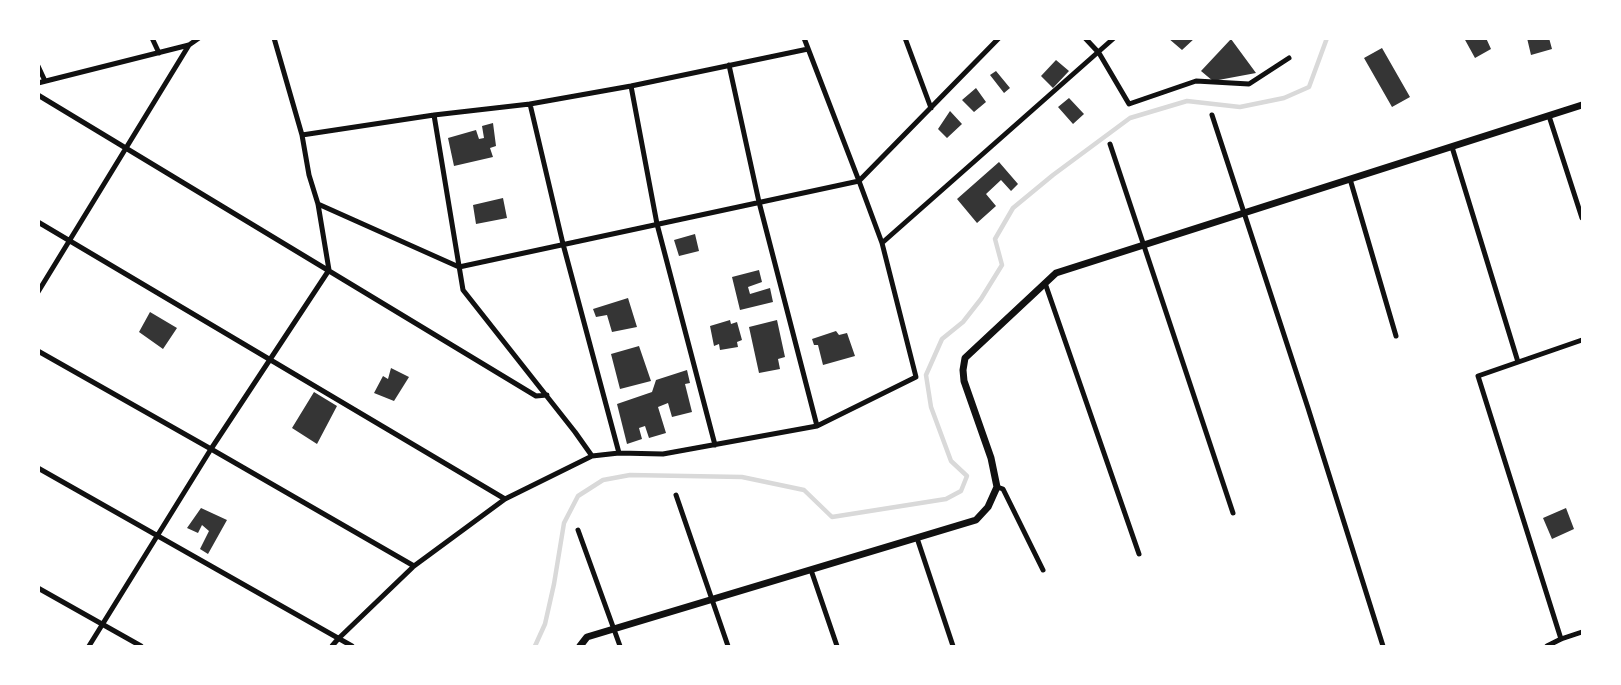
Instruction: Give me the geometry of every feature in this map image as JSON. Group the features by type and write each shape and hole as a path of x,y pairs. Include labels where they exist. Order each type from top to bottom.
{"street":[{"path":"152,38 159,53"},
{"path":"38,66 42,82 189,45 199,38"},
{"path":"89,646 212,449 329,270 318,204 309,175 302,135 274,38"},
{"path":"332,646 414,566 505,499 592,456 619,453 663,454 817,426 916,377 882,243 804,38"},
{"path":"905,38 931,108"},
{"path":"318,204 459,267 859,181 999,38"},
{"path":"1085,38 1099,53 1129,104 1196,81 1249,84 1289,58"},
{"path":"882,243 1114,38"},
{"path":"38,292 189,45"},
{"path":"302,135 530,104 808,49"},
{"path":"730,65 759,202 817,426"},
{"path":"631,86 657,224 715,445"},
{"path":"38,95 536,396 547,396"},
{"path":"530,104 563,244 619,453"},
{"path":"580,646 587,637 976,520 988,507 997,487 991,458 964,381 965,358 1056,273 1583,105"},
{"path":"434,115 463,290 592,456"},
{"path":"1212,115 1383,646"},
{"path":"1549,116 1583,218"},
{"path":"1110,144 1233,513"},
{"path":"1452,147 1518,362"},
{"path":"1350,179 1396,336"},
{"path":"38,222 505,499"},
{"path":"1045,283 1139,554"},
{"path":"1561,639 1478,376 1583,340"},
{"path":"38,351 414,566"},
{"path":"38,468 352,646"},
{"path":"997,487 1003,489 1043,570"},
{"path":"676,495 728,646"},
{"path":"578,530 620,646"},
{"path":"917,538 953,646"},
{"path":"811,570 837,646"},
{"path":"38,588 141,646"},
{"path":"1547,646 1583,632"}],"building":[{"path":"1168,38 1195,38 1182,50"},
{"path":"1464,38 1486,38 1491,49 1475,58"},
{"path":"1527,38 1549,38 1552,49 1531,55"},
{"path":"1231,39 1256,73 1213,81 1201,71"},
{"path":"1382,48 1410,97 1392,107 1364,58"},
{"path":"1056,60 1069,71 1053,88 1041,76"},
{"path":"996,71 1010,88 1004,93 990,75"},
{"path":"976,88 986,102 974,112 962,100"},
{"path":"1069,98 1084,114 1073,124 1058,107"},
{"path":"950,111 962,124 947,138 938,129"},
{"path":"493,123 496,146 490,148 493,157 454,166 448,138 476,130 479,139 484,138 482,126"},
{"path":"999,162 1018,184 1011,191 1001,180 986,194 996,206 977,223 957,199"},
{"path":"503,198 507,218 476,224 473,205"},
{"path":"695,234 699,251 679,256 674,240"},
{"path":"759,270 762,282 748,287 750,294 770,288 773,302 740,310 732,277"},
{"path":"628,298 637,327 612,332 607,315 596,317 593,309"},
{"path":"150,312 177,328 163,349 139,332"},
{"path":"730,320 731,324 737,322 742,340 737,342 738,347 720,350 719,344 714,346 710,326"},
{"path":"777,320 785,357 778,359 780,369 759,373 749,327"},
{"path":"836,331 839,335 847,333 855,356 823,365 818,345 814,345 812,339"},
{"path":"639,346 651,381 620,389 611,354"},
{"path":"391,368 409,377 394,401 374,393 383,376 388,379"},
{"path":"687,370 690,383 685,384 692,412 672,417 668,403 658,407 666,433 649,438 645,426 639,428 642,439 627,444 617,404 652,392 656,380"},
{"path":"314,392 337,406 317,444 292,428"},
{"path":"201,508 227,520 208,554 200,549 209,531 202,525 198,533 187,528"},
{"path":"1566,508 1574,529 1552,539 1543,518"}],"waterway":[{"path":"535,646 545,624 564,523 578,496 603,480 630,475 742,477 804,490 832,517 946,499 961,491 967,476 951,461 931,407 926,375 942,339 963,322 1002,265 995,239 1013,208 1130,118 1187,101 1240,107 1284,98 1309,87 1327,38"}]}
